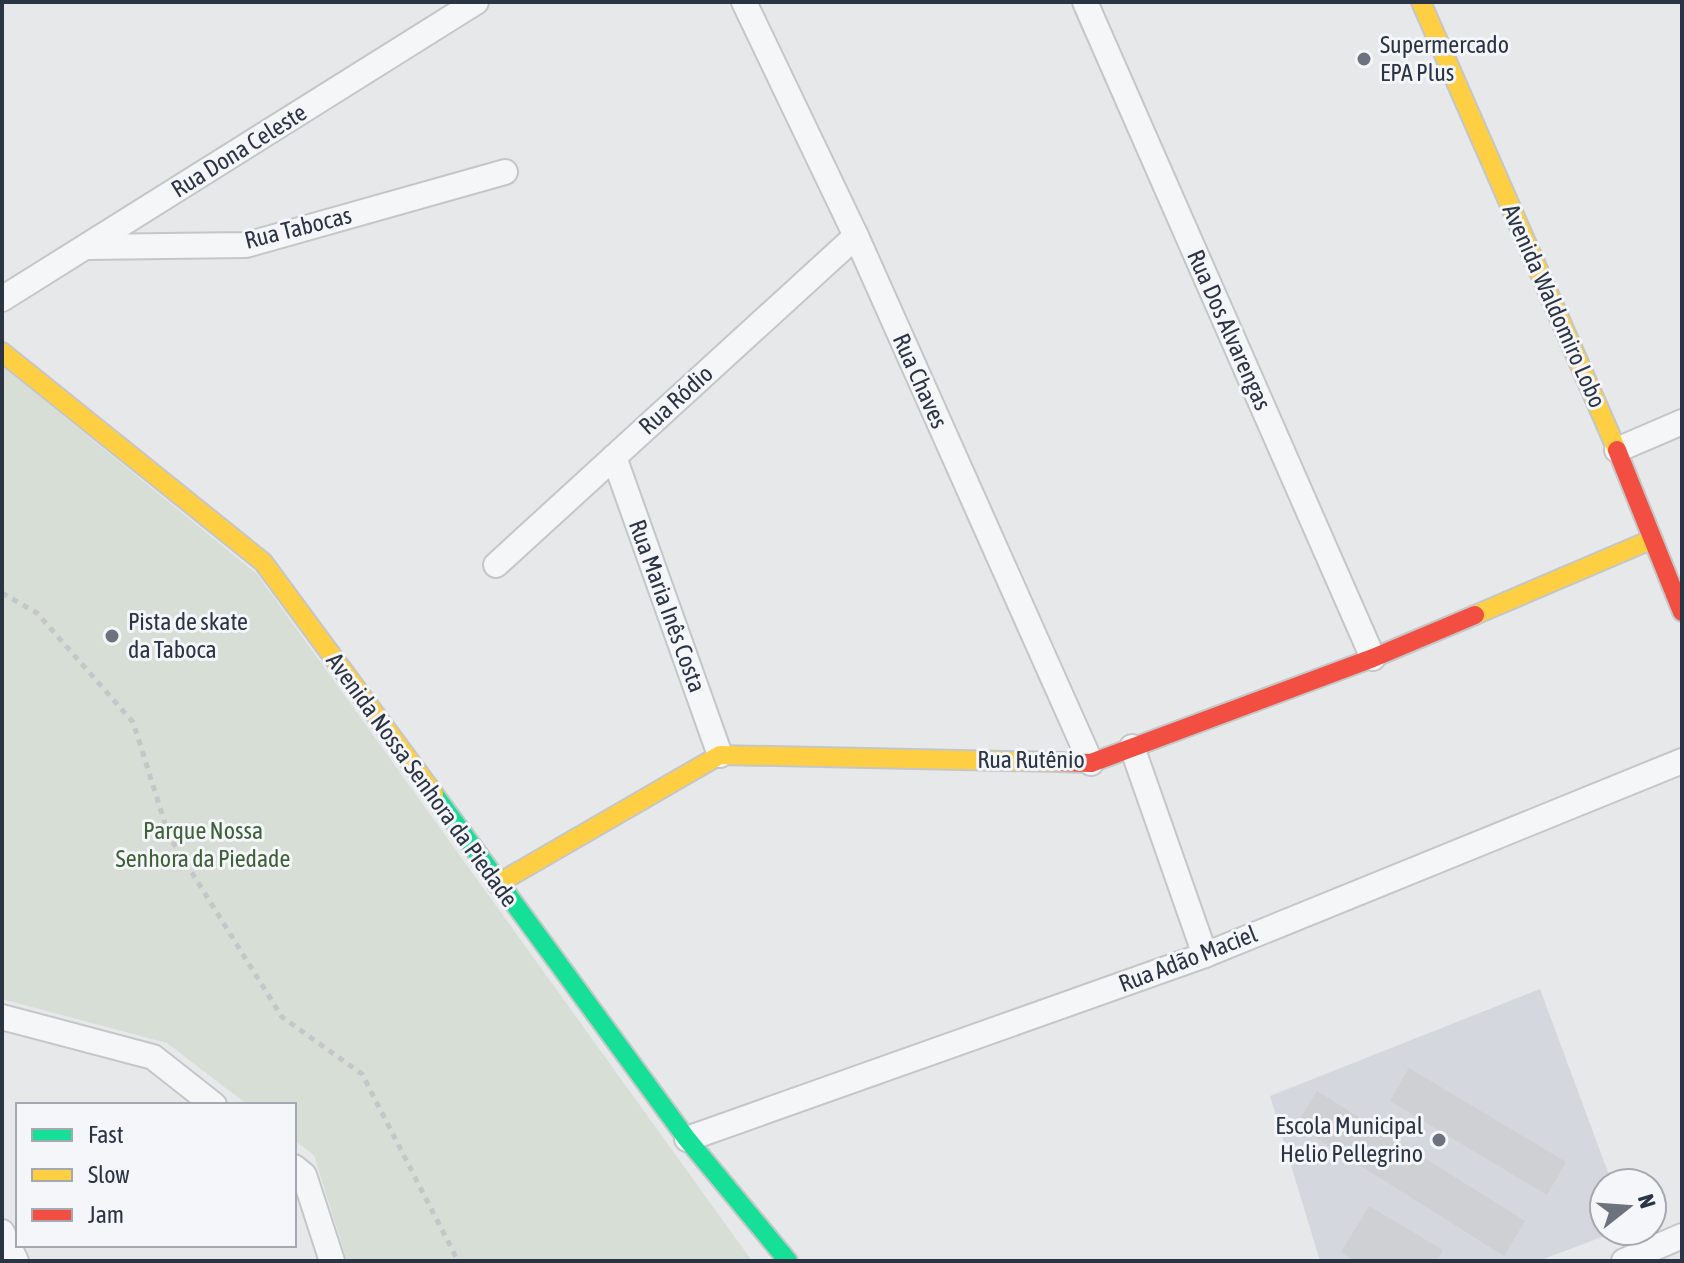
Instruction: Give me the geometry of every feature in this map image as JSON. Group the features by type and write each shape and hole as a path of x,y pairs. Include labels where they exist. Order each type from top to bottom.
{"street":[{"name":"Rua Dona Celeste","path":"2,299 476,2"},
{"name":"Rua Chaves","path":"744,2 856,236 1091,763"},
{"name":"Rua Dos Alvarengas","path":"1085,2 1373,658"},
{"name":"Avenida Waldomiro Lobo","path":"1421,2 1617,450 1682,612"},
{"name":"Rua Tabocas","path":"85,247 246,245 505,172"},
{"name":"Rua Ródio","path":"496,565 856,236"},
{"name":"Avenida Nossa Senhora da Piedade","path":"2,352 263,562 687,1139 788,1261"},
{"path":"1617,450 1682,422"},
{"name":"Rua Maria Inês Costa","path":"614,457 720,755"},
{"name":"Rua Rutênio","path":"720,755 1091,763 1373,658 1653,539"},
{"path":"1132,747 1205,955"},
{"path":"497,884 720,755"},
{"name":"Rua Adão Maciel","path":"687,1139 1205,955 1682,761"},
{"path":"2,1017 153,1057 211,1103"},
{"path":"296,1169 304,1175 332,1261"},
{"path":"2,1232 16,1261"},
{"path":"1624,1261 1682,1236"}],"path":[{"path":"2,593 37,613 133,722 169,836 282,1017 362,1074 457,1261"}],"shaded area":[{"name":"Escola Municipal Helio Pellegrino","path":"1540,989 1606,1167 1588,1167 1588,1242 1538,1261 1320,1261 1270,1096"}],"green space":[{"name":"Parque Nossa Senhora da Piedade","path":"2,366 257,574 752,1261 347,1261 314,1155 296,1142 296,1103 245,1103 167,1043 2,999"}],"building":[{"path":"1409,1068 1566,1162 1547,1195 1390,1101"},
{"path":"1317,1091 1525,1221 1504,1256 1296,1125"},
{"path":"1369,1206 1443,1250 1437,1261 1355,1261 1341,1252"}],"traffic: fast":[{"path":"434,794 687,1139 788,1261"}],"traffic: slow":[{"path":"1421,2 1617,450"},
{"path":"2,352 263,562 434,794"},
{"path":"1475,615 1653,539"},
{"path":"497,884 720,755 1059,762"}],"traffic: jam":[{"path":"1617,450 1682,612"},
{"path":"1059,762 1091,763 1373,658 1475,615"}],"place":[{"name":"Supermercado EPA Plus","path":"1364,59"},
{"name":"Pista de skate da Taboca","path":"112,636"},
{"name":"Escola Municipal Helio Pellegrino","path":"1439,1140"}]}
